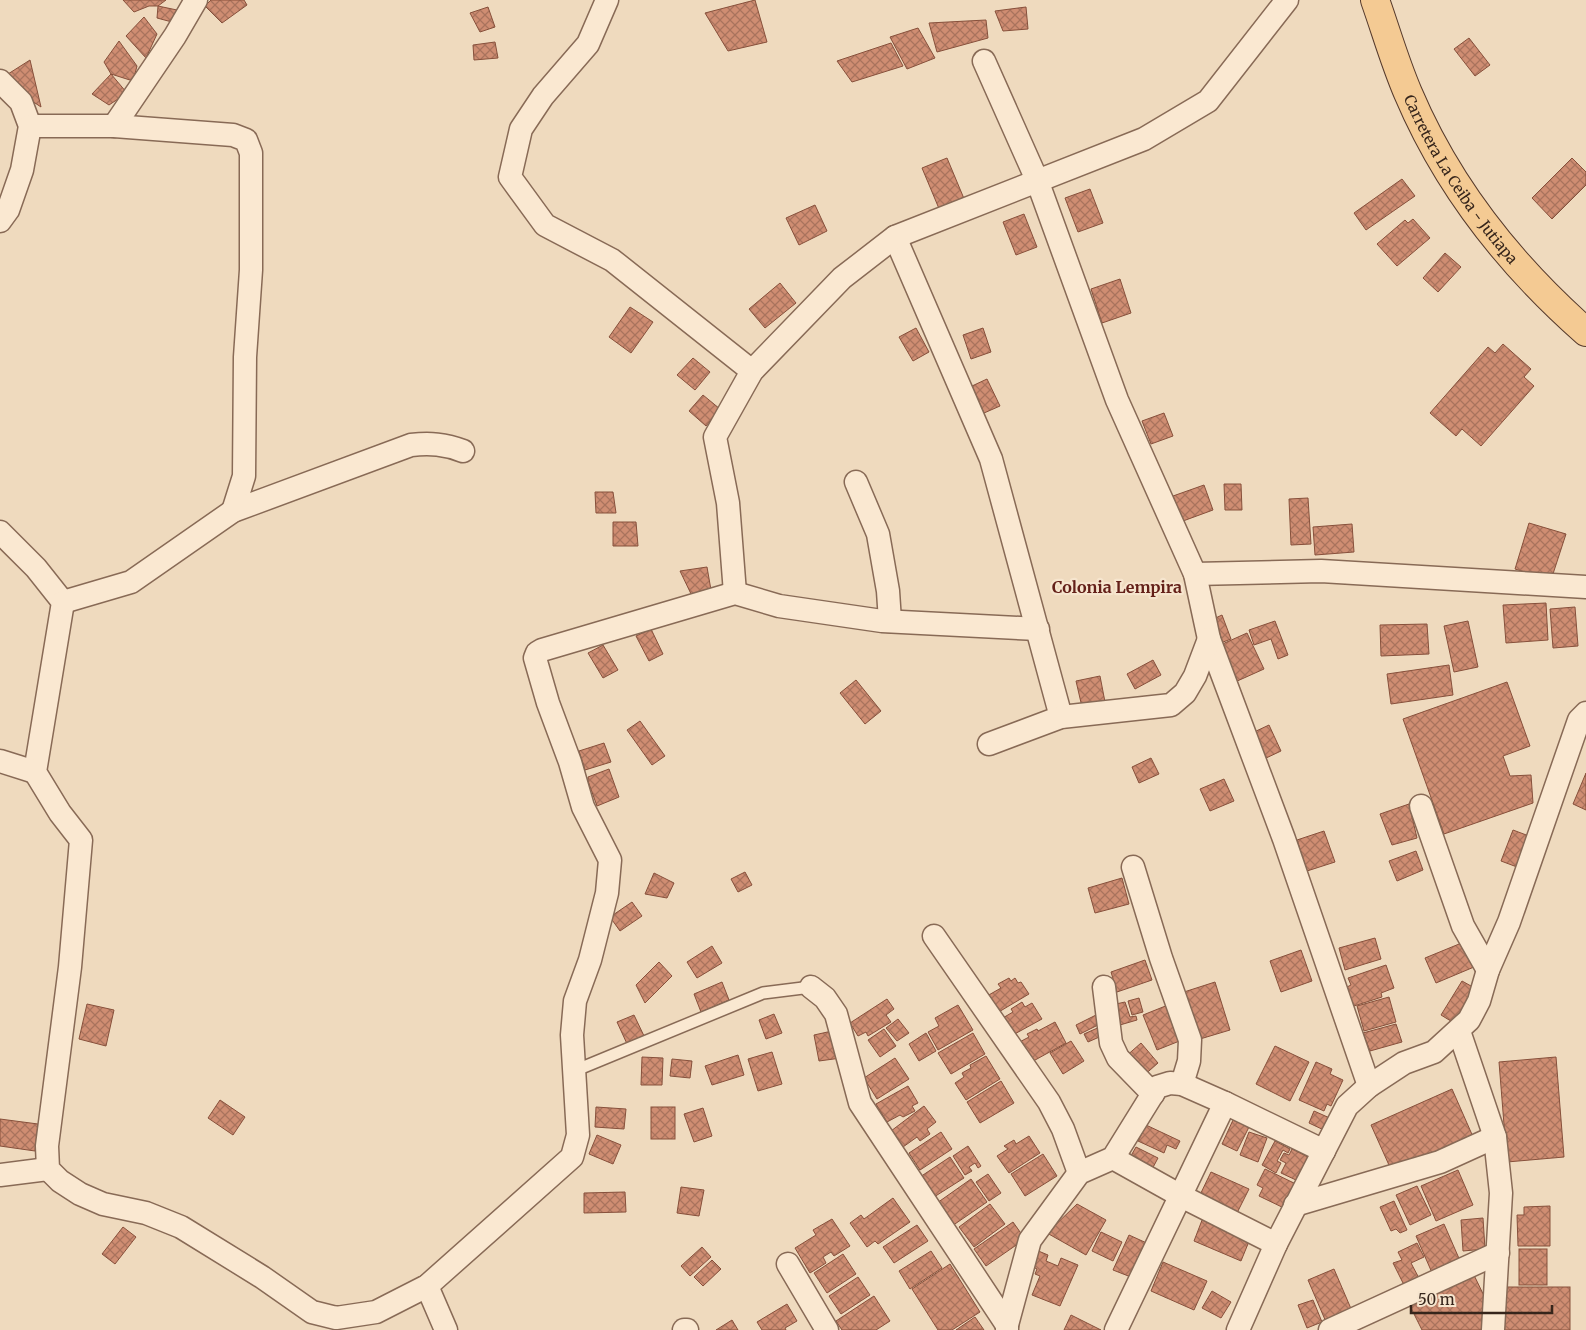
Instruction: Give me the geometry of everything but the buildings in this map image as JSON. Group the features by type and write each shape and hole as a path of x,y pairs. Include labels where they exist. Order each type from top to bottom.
{"main road":[{"name":"Carretera La Ceiba - Jutiapa","path":"1375,0 1407,93 1450,173 1478,216 1530,277 1586,332"}],"street":[{"path":"114,126 175,36 196,0"},
{"path":"606,0 588,44 543,96 521,129 510,177 545,225 612,260 752,371"},
{"path":"735,593 728,503 715,437 752,371 842,278 895,237 1144,139 1208,102 1287,0"},
{"path":"984,61 1037,180 1116,400 1194,574 1209,639 1284,839 1369,1086"},
{"path":"0,81 21,102 30,126 22,170 8,210 0,221"},
{"path":"30,126 114,126 233,135 246,140 251,153 251,270 245,357 244,476 233,511"},
{"path":"895,237 991,459 1061,717"},
{"path":"62,602 131,582 233,511 411,445 430,443 450,446 463,451"},
{"path":"856,482 878,534 888,591 890,621"},
{"path":"0,532 36,568 62,602 35,772 60,813 81,840 70,967 47,1146 48,1169 60,1181 80,1194 103,1204 146,1213 181,1227 262,1277 312,1312 336,1318 376,1312 427,1286 572,1157 578,1135 572,1035 575,1001 590,960 607,892 610,860 583,807 570,762 548,703 535,658 537,653 735,593 779,606 890,621 1038,629"},
{"path":"1194,574 1322,570 1586,587"},
{"path":"989,744 1061,717 1171,705 1185,693 1196,676 1209,639"},
{"path":"1238,1330 1276,1244 1347,1106 1369,1086 1404,1063 1434,1052 1469,1020 1479,1001 1488,970 1509,922 1579,720 1586,713"},
{"path":"0,761 35,772"},
{"path":"1421,806 1463,926 1488,970"},
{"path":"1133,868 1161,958 1190,1040 1189,1061 1182,1084"},
{"path":"934,936 1049,1102 1063,1129 1079,1173"},
{"path":"811,987 825,998 836,1014 860,1103 1007,1328"},
{"path":"1104,987 1111,1043 1118,1058 1153,1094"},
{"path":"1459,1031 1495,1137 1501,1193 1493,1330"},
{"path":"1007,1328 1030,1240 1079,1173 1113,1158 1157,1087 1162,1084 1182,1084 1324,1151"},
{"path":"1116,1330 1225,1103"},
{"path":"1295,1205 1440,1162 1495,1137"},
{"path":"1113,1158 1181,1196 1276,1244"},
{"path":"0,1175 48,1169"},
{"path":"1330,1330 1498,1253"},
{"path":"788,1264 827,1330"},
{"path":"427,1286 446,1330"}],"lane":[{"path":"574,1071 763,993 811,987"}],"district":[{"name":"Colonia Lempira","path":"1117,587"}]}
